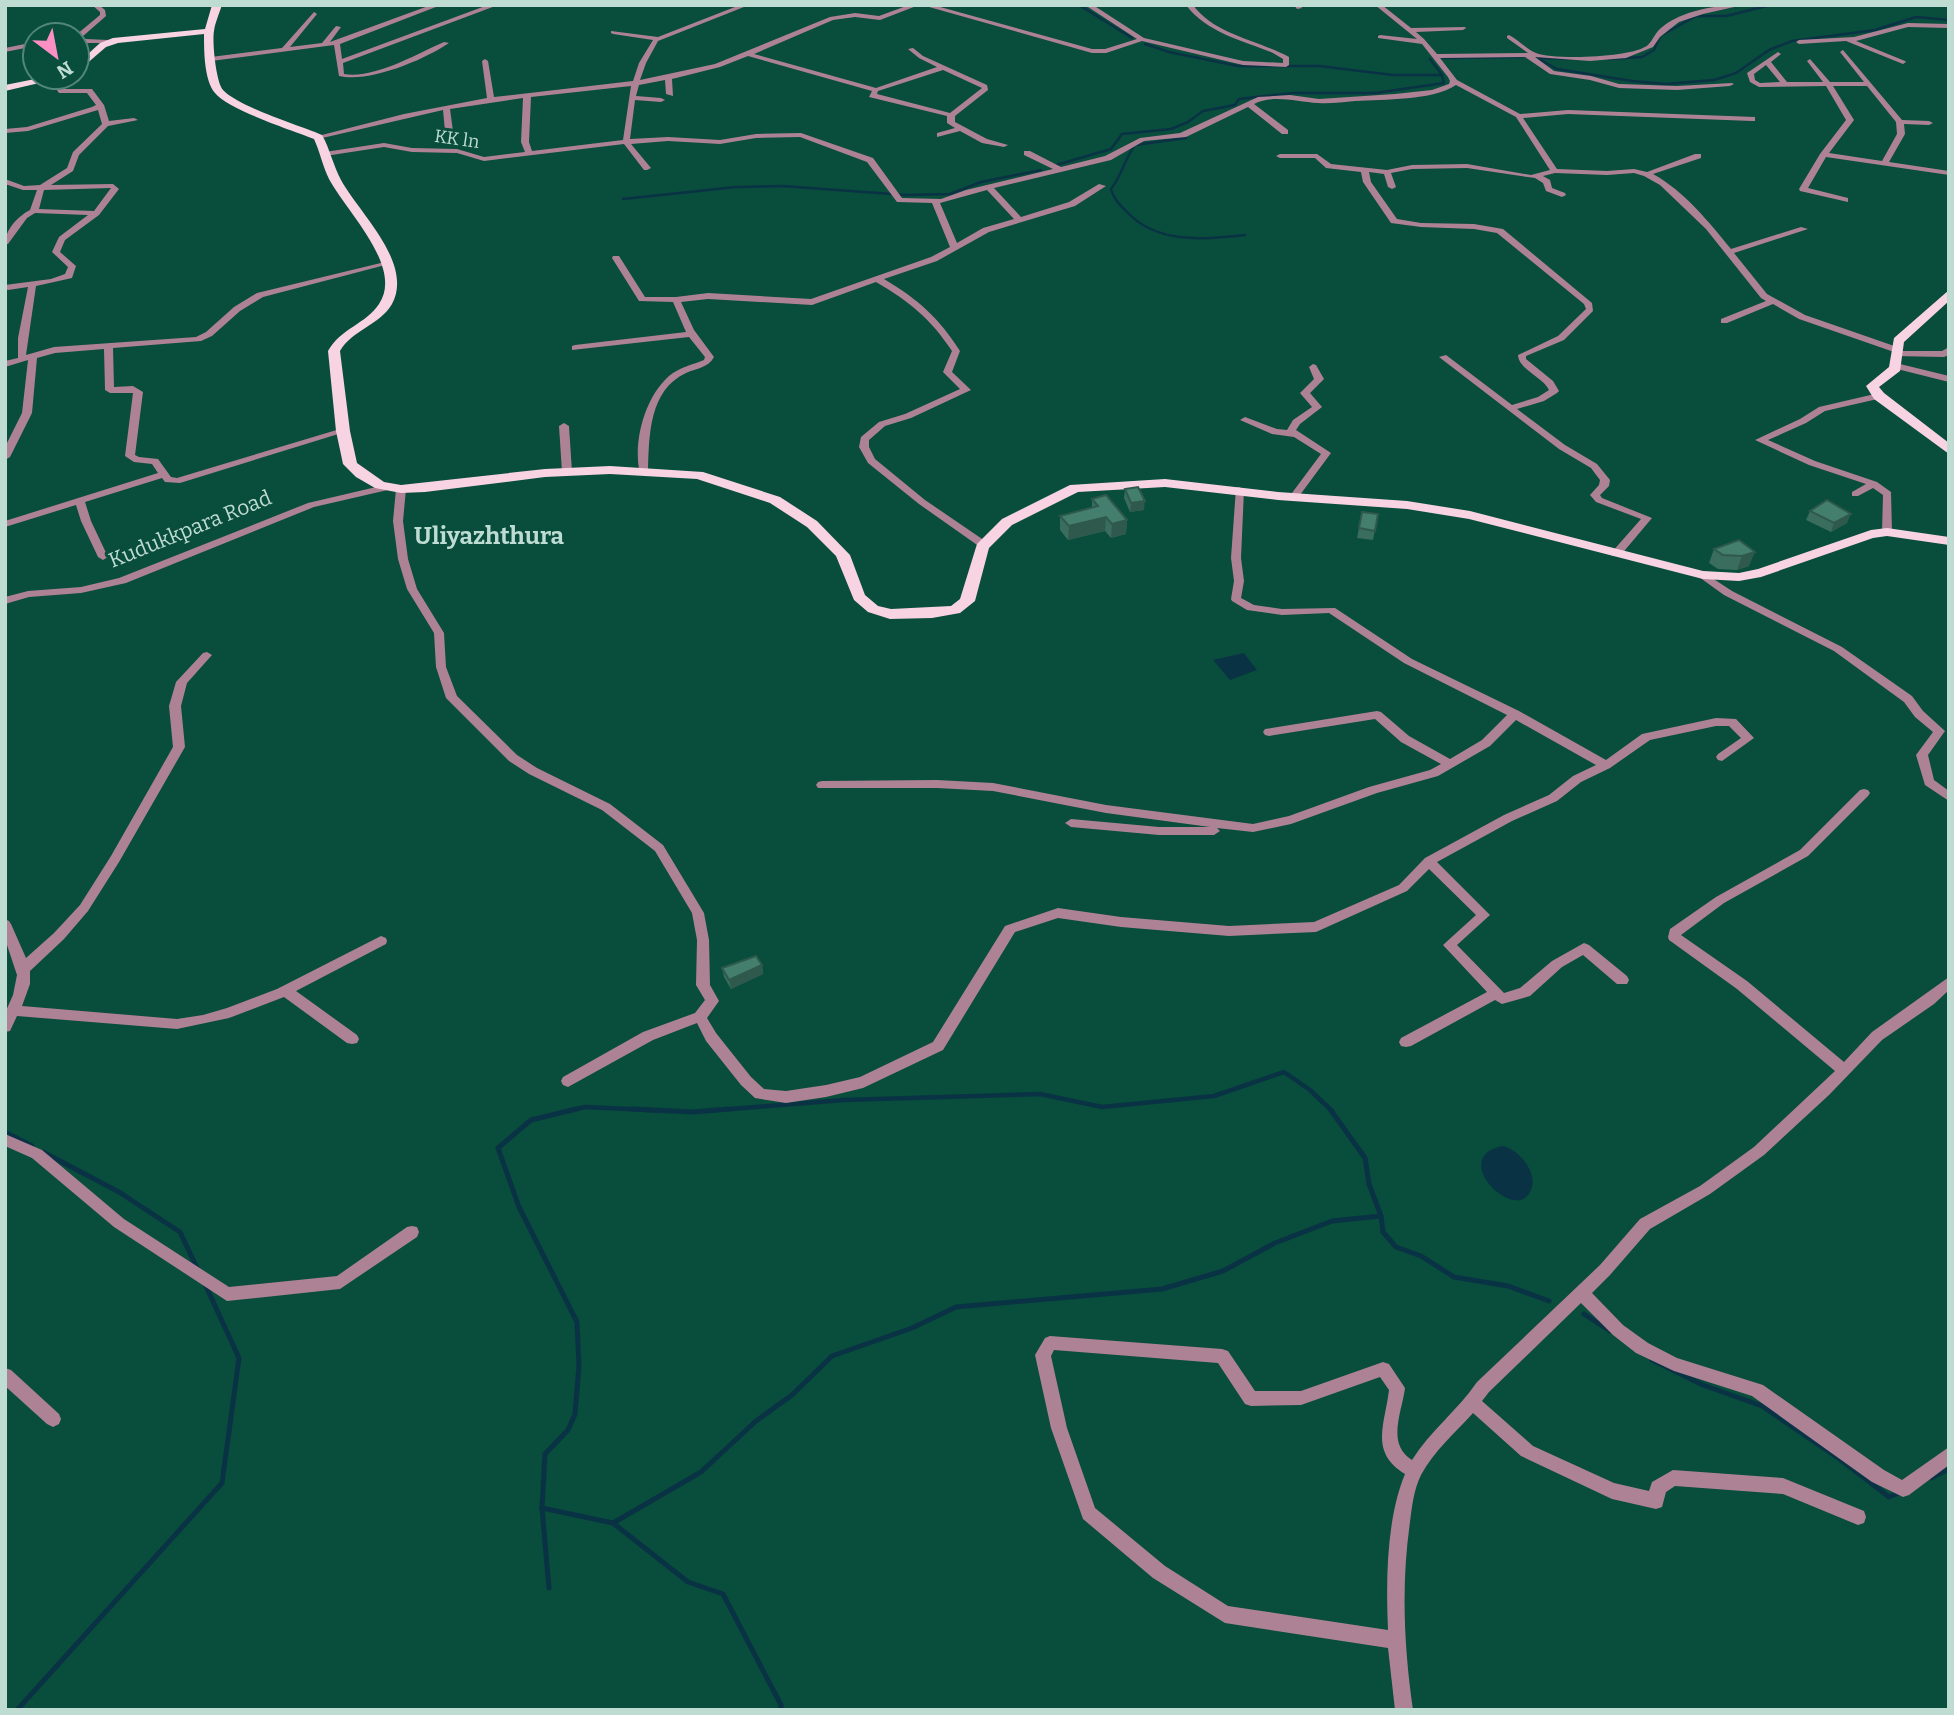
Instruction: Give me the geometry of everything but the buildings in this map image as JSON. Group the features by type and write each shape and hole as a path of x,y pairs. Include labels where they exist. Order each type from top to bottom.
{"main road":[{"path":"217,5 209,31 215,85 220,93 242,106 318,137 335,178 389,263 393,293 384,307 339,339 334,351 350,464 373,482 395,488 567,472 643,471 698,475 775,500 813,524 843,555 859,597 873,609 890,614 932,613 963,605 967,601 975,563 984,545 1007,522 1075,488 1165,483 1294,497 1407,505 1470,515 1703,575 1739,577 1761,573 1797,562 1850,539 1887,532 1949,541"},
{"path":"91,57 108,42 209,31"},
{"path":"1949,294 1898,341 1897,357 1872,386 1879,396 1949,450"}],"street":[{"path":"91,26 103,16 103,11 95,5"},
{"path":"211,59 337,43 438,5"},
{"path":"339,62 495,5"},
{"path":"647,168 626,142 636,82 646,52 658,40 746,5"},
{"path":"318,137 402,115 446,107 668,78 711,68 832,18 855,15 880,18 916,5"},
{"path":"925,5 1092,51 1106,51 1142,39"},
{"path":"1088,5 1142,39 1244,63 1286,65 1287,58 1279,53 1253,40 1219,30 1195,16 1189,5"},
{"path":"1378,5 1423,41 1454,81 1519,116 1568,112 1752,119"},
{"path":"1434,56 1531,55 1596,58 1634,55 1651,46 1655,35 1668,26 1697,14 1740,5"},
{"path":"284,50 314,14"},
{"path":"672,23 686,29"},
{"path":"1799,42 1847,39 1908,24 1949,26"},
{"path":"324,45 338,27"},
{"path":"1410,30 1463,28"},
{"path":"613,32 658,40"},
{"path":"1380,37 1423,41"},
{"path":"1509,37 1552,73 1591,78 1619,86 1677,88 1730,84"},
{"path":"1847,39 1903,62"},
{"path":"91,41 108,42"},
{"path":"337,43 341,75 346,77 365,75 446,43"},
{"path":"911,49 921,57 968,77 986,89 951,115 872,95 876,90 944,67"},
{"path":"1843,52 1900,121 1900,134 1884,164"},
{"path":"748,54 876,90"},
{"path":"1778,54 1750,73 1752,81 1759,85 1870,84"},
{"path":"483,113 489,100 485,61"},
{"path":"1767,61 1785,84"},
{"path":"1810,61 1850,120 1824,154 1803,189 1845,200"},
{"path":"668,78 670,94"},
{"path":"955,248 935,201 951,200 988,187 1094,163 1120,154 1139,140 1173,139 1248,103 1282,97 1319,100 1433,92 1452,85 1454,81"},
{"path":"89,91 100,105 106,124"},
{"path":"527,96 525,142 529,152"},
{"path":"633,98 661,100"},
{"path":"1248,103 1285,132"},
{"path":"5,131 28,129 95,109 100,105"},
{"path":"446,107 449,131"},
{"path":"951,115 951,123 959,129 985,141 1004,145"},
{"path":"1519,116 1555,171"},
{"path":"34,211 41,188 71,169 76,154 106,124 134,120"},
{"path":"1900,121 1929,123"},
{"path":"940,135 959,129"},
{"name":"KK ln","path":"325,154 384,145 412,150 457,151 484,159 626,142 668,139 720,142 756,136 801,135 870,160 900,200 935,201"},
{"path":"1027,153 1058,169"},
{"path":"1824,154 1949,173"},
{"path":"1280,156 1317,156 1329,166 1387,172 1412,167 1467,166 1535,175 1555,171 1634,171 1647,174 1676,195 1709,227 1751,282 1773,301 1802,317 1949,379"},
{"path":"1647,174 1698,156"},
{"path":"1365,170 1367,181 1394,221 1430,228 1483,227 1500,231 1588,303 1588,314 1570,327 1561,338 1522,355 1522,359 1550,383 1554,391 1541,399 1513,407"},
{"path":"1387,172 1392,187"},
{"path":"1535,175 1547,182 1549,189 1562,195"},
{"path":"5,181 12,181 23,188 113,186 115,189 96,213 82,221 62,239 56,252 72,267 69,275 8,287"},
{"path":"616,258 642,299 708,296 812,302 934,259 986,230 1072,204 1102,186"},
{"path":"988,187 1019,220"},
{"path":"5,242 24,216 34,211 96,213"},
{"path":"1730,252 1804,229"},
{"path":"5,364 54,350 198,339 209,334 237,309 260,295 389,263"},
{"path":"877,279 924,307 944,330 956,351 947,372 966,390 908,416 882,424 864,439 864,447 871,461 886,475 984,545"},
{"path":"22,359 23,328 33,305 32,283"},
{"path":"643,471 645,422 658,394 676,374 707,362 710,357 681,316 676,299"},
{"path":"1724,321 1773,301"},
{"path":"575,348 693,334"},
{"path":"109,346 107,352 111,369 110,390 133,389 138,392 130,456 137,460 155,461 168,480 177,481 344,431"},
{"path":"1897,357 1944,354 1949,350"},
{"path":"5,457 27,413 33,356"},
{"path":"1443,357 1462,374 1513,407 1554,441 1601,472 1605,480 1604,486 1595,495 1599,500 1647,518 1616,554"},
{"path":"1293,434 1291,427 1317,407 1305,393 1319,379 1313,367"},
{"path":"1879,396 1822,409 1759,440 1799,458 1874,484 1888,494 1887,532"},
{"path":"1245,420 1275,432 1293,434 1326,453 1294,497"},
{"path":"564,426 567,472"},
{"path":"5,524 164,474"},
{"path":"1855,494 1874,484"},
{"path":"395,488 403,559 412,589 439,633 441,667 452,698 513,758 533,771 606,807 659,848 698,914 703,940 704,985 712,1001 700,1017 652,1034 568,1081"},
{"name":"Kudukkpara Road","path":"5,601 28,594 81,590 122,581 310,505 395,488"},
{"path":"1239,490 1236,558 1239,581 1236,599 1251,608 1282,612 1331,610 1408,661 1515,714 1606,765"},
{"path":"80,502 103,557"},
{"path":"1703,575 1728,593 1838,649 1908,699 1919,714 1940,731 1922,755 1928,782 1949,797"},
{"path":"25,967 84,908 114,859 179,747 175,706 182,682 207,654"},
{"path":"1071,823 1159,831 1211,831 1253,828 1291,820 1373,790 1434,773 1486,743 1515,714"},
{"path":"1269,732 1377,715 1405,738 1450,764"},
{"path":"700,1017 711,1037 746,1081 760,1094 786,1097 863,1082 938,1046 1010,929 1058,913 1121,922 1228,931 1316,928 1403,888 1429,861 1508,818 1553,798 1577,779 1606,765 1646,737 1716,722 1732,722 1748,738 1722,757"},
{"path":"822,785 926,784 993,788 1106,809 1253,828"},
{"path":"1844,1070 1742,985 1674,937 1675,932 1720,900 1804,853 1864,793"},
{"path":"1429,861 1485,915 1449,945 1502,999 1525,992 1557,964 1584,948 1622,980"},
{"path":"5,923 25,967 24,989 5,1027"},
{"path":"14,1010 177,1024 198,1022 286,991 381,942"},
{"path":"1404,1710 1397,1661 1395,1573 1403,1509 1414,1471 1473,1403 1483,1387 1582,1293 1645,1224 1704,1190 1759,1151 1877,1036 1949,982"},
{"path":"286,991 352,1039"},
{"path":"1406,1042 1496,993"},
{"path":"5,1140 37,1154 119,1223 227,1294 340,1282 412,1232"},
{"path":"1582,1293 1618,1330 1642,1348 1694,1372 1757,1390 1878,1476 1903,1489 1949,1455"},
{"path":"1396,1640 1226,1614 1160,1572 1089,1513 1059,1428 1043,1355 1050,1343 1222,1356 1251,1399 1301,1398 1383,1369 1397,1388 1396,1405 1388,1428 1389,1446 1393,1456 1414,1471"},
{"path":"5,1375 53,1419"},
{"path":"1473,1403 1527,1451 1612,1491 1656,1502 1658,1488 1673,1478 1783,1486 1858,1517"}],"water":[{"path":"1244,653 1257,670 1230,680 1213,660"},
{"path":"1502,1146 1516,1153 1528,1166 1533,1182 1526,1197 1517,1200 1507,1198 1497,1192 1482,1172 1482,1161 1488,1152"}],"waterway":[{"path":"1079,5 1132,38"},
{"path":"1608,59 1642,57 1654,50 1660,36 1696,16 1726,16 1771,5"},
{"path":"1537,58 1557,69 1632,81 1666,84 1714,80 1736,73 1769,50 1792,41 1875,30 1916,17 1949,20"},
{"path":"1145,44 1169,52 1238,66 1319,66 1393,75 1441,75"},
{"path":"1443,58 1522,57"},
{"path":"1538,58 1571,59"},
{"path":"1056,165 1111,149 1122,134 1171,129 1188,122 1203,111 1235,105 1239,99 1293,93 1375,93 1444,83 1442,75 1430,59"},
{"path":"1186,138 1135,145 1111,189 1115,198 1138,222 1166,235 1198,238 1245,235"},
{"path":"623,199 736,187 782,186 906,195 950,194 981,182 1041,170"},
{"path":"706,1111 844,1100 1040,1094 1102,1107 1214,1096 1284,1072 1310,1090 1330,1109"},
{"path":"569,1111 585,1107 670,1111"},
{"path":"542,1508 545,1454 568,1430 575,1414 579,1366 577,1322 519,1207 498,1148 531,1120 576,1109"},
{"path":"632,1109 693,1112 728,1109"},
{"path":"1330,1109 1365,1158 1369,1184 1381,1216"},
{"path":"5,1132 32,1146"},
{"path":"43,1152 119,1192 180,1232 198,1270"},
{"path":"613,1523 701,1472 756,1421 792,1395 832,1356 912,1328 956,1307 1162,1289 1223,1271 1275,1243 1332,1221 1381,1216"},
{"path":"1381,1216 1383,1232 1396,1247 1421,1256 1454,1277 1508,1286 1549,1301"},
{"path":"17,1710 222,1483 239,1358 205,1284"},
{"path":"1584,1314 1610,1331"},
{"path":"1652,1360 1703,1385 1762,1406 1841,1460 1889,1497 1901,1492"},
{"path":"1931,1478 1949,1469"},
{"path":"542,1508 613,1523"},
{"path":"542,1508 549,1588"},
{"path":"613,1523 688,1582 723,1594 781,1705 781,1710"}],"district":[{"name":"Uliyazhthura","path":"489,536"}]}
